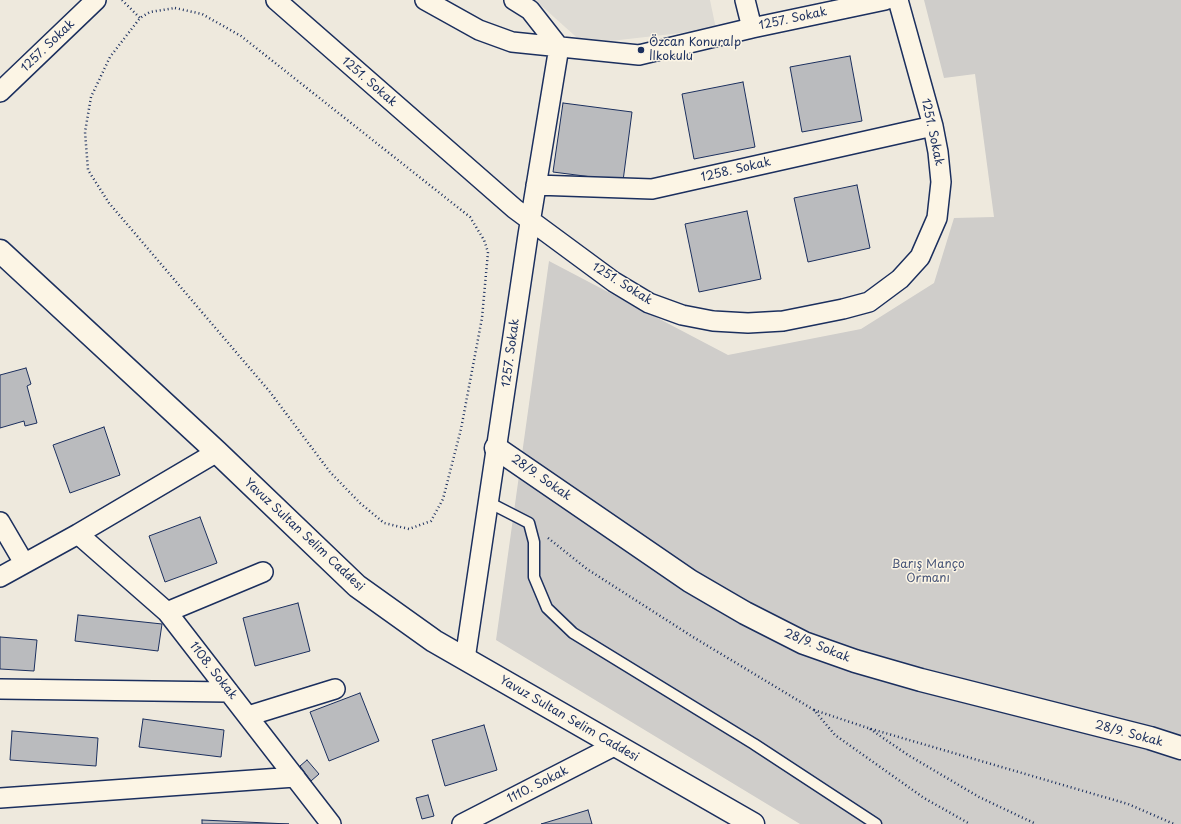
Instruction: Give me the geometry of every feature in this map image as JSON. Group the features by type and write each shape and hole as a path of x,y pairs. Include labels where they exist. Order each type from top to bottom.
{"street":[{"name":"1257. Sokak","path":"0,92 96,0"},
{"name":"1251. Sokak","path":"276,0 515,209 614,282 649,303 682,315 713,321 748,323 783,321 844,309 869,302 900,280 920,257 937,218 941,182 938,152 933,126 898,0"},
{"name":"1257. Sokak","path":"425,0 479,30 512,42 639,55 752,28 885,0"},
{"path":"514,0 530,10 559,47"},
{"path":"745,0 752,28"},
{"name":"1257. Sokak","path":"465,659 536,185 559,47"},
{"name":"1258. Sokak","path":"536,185 652,189 933,126"},
{"name":"Yavuz Sultan Selim Caddesi","path":"0,251 217,452 357,586 434,641 614,746 753,824"},
{"name":"28/9. Sokak","path":"496,448 690,581 744,613 804,643 855,661 921,680 1150,738 1181,748"},
{"path":"0,577 78,534 217,452"},
{"path":"0,522 24,563"},
{"name":"1108. Sokak","path":"78,534 167,612 331,824"},
{"path":"167,612 263,572"},
{"path":"0,689 229,692"},
{"path":"248,716 335,689"},
{"name":"1110. Sokak","path":"462,824 614,746"},
{"path":"0,798 295,777"}],"lane":[{"path":"488,502 529,523 534,542 534,577 546,608 574,633 754,744 876,824"}],"path":[{"path":"122,0 140,18"},
{"path":"175,8 202,14 241,36 470,217 484,240 488,252 482,318 461,429 443,499 431,521 408,529 384,523 360,503 330,472 270,392 109,203 88,170 85,132 91,97 110,57 140,18 150,12 175,8"},
{"path":"529,523 587,569 693,637 814,710 868,728 1128,804 1174,824"},
{"path":"814,710 835,735 924,798 970,824"},
{"path":"868,728 908,756 979,797 1036,824"}],"shaded area":[{"path":"535,0 710,0 716,29 584,44"}],"green space":[{"name":"Barış Manço Ormanı","path":"924,0 1181,0 1181,824 800,824 496,640 549,261 728,355 861,329 934,283 954,218 994,217 975,74 944,78"}],"building":[{"path":"850,56 862,121 802,132 790,67"},
{"path":"743,82 755,147 694,159 682,94"},
{"path":"563,103 632,112 623,181 553,172"},
{"path":"857,185 870,248 808,262 794,198"},
{"path":"747,211 761,279 699,292 685,224"},
{"path":"26,368 31,384 27,386 37,423 25,426 24,421 0,428 0,375"},
{"path":"104,427 120,475 70,493 53,445"},
{"path":"200,517 217,563 165,582 149,536"},
{"path":"298,603 310,651 255,666 243,618"},
{"path":"78,615 162,624 158,651 75,641"},
{"path":"0,637 37,640 34,671 0,669"},
{"path":"360,693 379,741 329,761 310,712"},
{"path":"143,719 224,730 221,757 139,747"},
{"path":"484,725 497,770 445,786 432,740"},
{"path":"12,731 98,738 96,766 10,760"},
{"path":"307,760 319,774 311,781 300,766"},
{"path":"428,795 434,816 422,819 416,798"},
{"path":"588,810 592,824 541,824"},
{"path":"202,820 289,824 202,824"}],"place":[{"name":"Özcan Konuralp İlkokulu","path":"641,50"}]}
